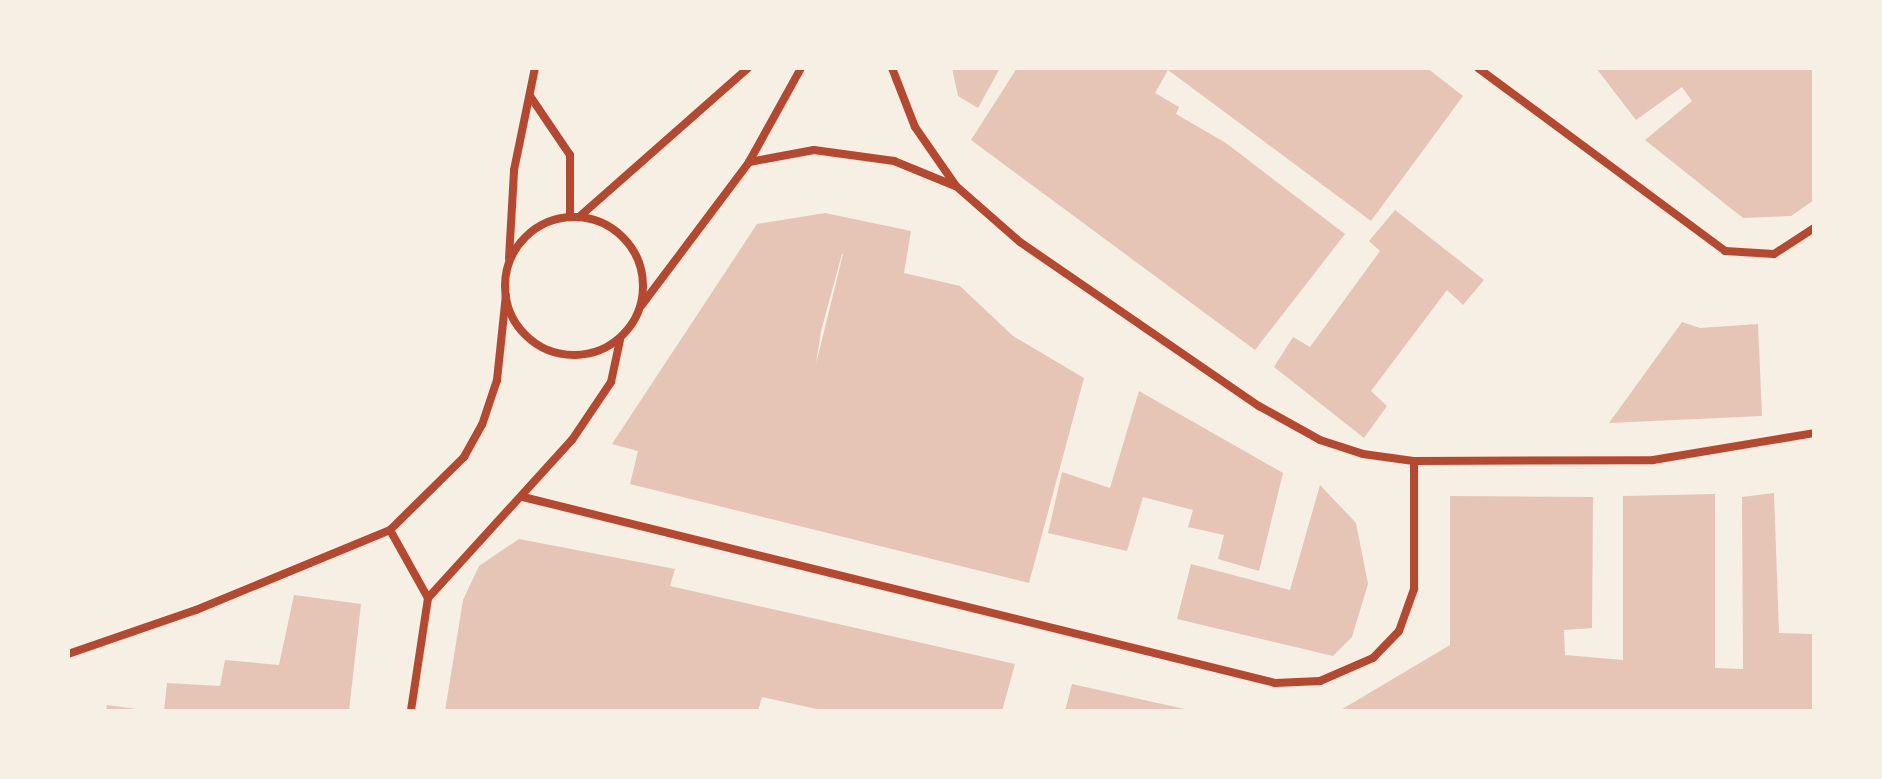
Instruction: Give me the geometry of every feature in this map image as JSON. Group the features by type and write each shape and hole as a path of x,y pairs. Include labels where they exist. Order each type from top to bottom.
{"street":[{"path":"68,654 196,610 390,530 464,457 482,425 497,380 514,170 535,68"},
{"path":"509,259 529,233 575,216 748,68"},
{"path":"411,711 428,598 497,517 523,497 572,440 611,382 620,340 749,162 801,68"},
{"path":"892,68 915,127 956,186 1020,242 1259,406 1320,440 1363,454 1414,461 1653,460 1814,433"},
{"path":"1478,68 1702,239 1725,251 1774,254 1814,228"},
{"path":"530,96 570,155 575,216"},
{"path":"749,162 814,150 894,161 956,186"},
{"path":"575,216 613,228 629,244 643,287 639,310"},
{"path":"506,295 513,319 528,338 550,351 574,355 620,340"},
{"path":"523,497 1275,683 1320,681 1373,658 1399,631 1414,589 1414,461"},
{"path":"390,530 428,598"}],"building":[{"path":"952,68 1000,68 978,108 958,96"},
{"path":"1017,68 1427,68 1463,96 1371,221 1168,70 1155,93 1179,107 1176,114 1226,143 1345,234 1255,350 971,140"},
{"path":"1596,68 1814,68 1814,200 1791,216 1743,218 1645,140 1692,101 1682,87 1636,120"},
{"path":"1395,210 1484,280 1463,305 1447,290 1371,391 1387,406 1364,438 1274,367 1293,337 1310,347 1380,251 1369,241"},
{"path":"825,213 911,231 904,273 960,286 1013,336 1084,378 1029,583 630,484 638,451 612,444 757,224","holes":["843,254 816,364 821,331"]},
{"path":"1682,322 1700,328 1758,324 1762,416 1609,423"},
{"path":"1139,391 1283,473 1259,571 1218,559 1224,535 1188,527 1193,510 1143,497 1127,551 1048,533 1062,472 1110,488"},
{"path":"1320,485 1356,523 1368,584 1352,637 1333,656 1177,619 1191,564 1290,590"},
{"path":"1774,493 1779,633 1814,634 1814,711 1339,711 1450,645 1450,496 1593,497 1592,628 1564,630 1565,655 1623,660 1623,496 1715,494 1715,668 1743,669 1742,497"},
{"path":"519,539 675,569 670,586 1015,664 1002,711 826,711 762,697 758,711 445,711 463,600 479,566"},
{"path":"294,595 361,604 349,711 164,711 167,683 220,686 225,660 279,665"},
{"path":"1072,684 1189,710 1189,711 1065,711"},
{"path":"107,705 136,709 136,711 106,711"}]}
